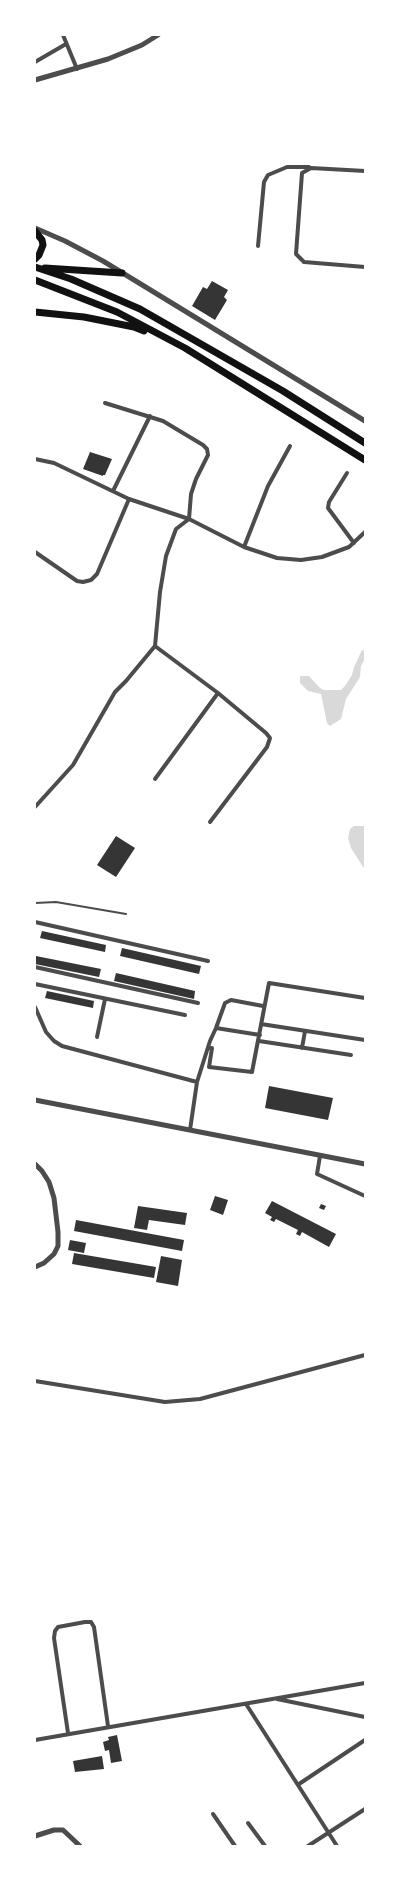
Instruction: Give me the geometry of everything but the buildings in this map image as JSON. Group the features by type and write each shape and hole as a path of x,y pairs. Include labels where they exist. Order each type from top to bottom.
{"highway":[{"path":"35,232 42,240 43,246 39,255 35,259"},
{"path":"36,268 122,273"},
{"path":"36,268 71,279 140,309 264,380 365,443"},
{"path":"35,280 117,312 185,348 365,460"},
{"path":"35,312 84,317 134,327 185,348"}],"street":[{"path":"63,35 77,69"},
{"path":"35,80 108,59 142,45 158,35"},
{"path":"35,62 66,44"},
{"path":"258,246 264,182 268,175 287,167 301,166 311,168 365,171"},
{"path":"311,168 302,173 301,178 296,254 304,262 365,267"},
{"path":"35,228 65,241 122,273 365,421"},
{"path":"35,807 73,764 115,692 156,646 160,592 166,556 176,530 189,519 191,494 196,479 208,455 207,449 163,421 105,403"},
{"path":"113,491 150,416"},
{"path":"244,547 268,486 290,446"},
{"path":"35,460 54,463 129,499 189,519 244,547 278,558 301,560 322,556 354,543 365,532"},
{"path":"347,472 329,502 328,508 354,543"},
{"path":"35,552 76,581 83,582 91,580 97,574 129,499"},
{"path":"156,646 218,693 266,733 270,740 210,822"},
{"path":"155,779 218,693"},
{"path":"35,922 208,961"},
{"path":"35,967 198,1003"},
{"path":"208,1048 212,1048 209,1066 252,1072 269,983 365,998"},
{"path":"35,984 186,1015"},
{"path":"97,1037 105,999"},
{"path":"190,1130 197,1082 225,1003 229,1000 264,1006"},
{"path":"35,1007 46,1032 54,1041 62,1046 197,1082"},
{"path":"262,1024 365,1040"},
{"path":"216,1028 260,1036"},
{"path":"302,1048 305,1031"},
{"path":"259,1041 350,1055"},
{"path":"35,1100 365,1164"},
{"path":"320,1156 317,1174 365,1196"},
{"path":"35,1164 49,1182 54,1198 58,1246 54,1254 44,1263 35,1267"},
{"path":"35,1381 165,1402 200,1399 365,1355"},
{"path":"68,1733 54,1638 55,1631 58,1627 85,1622 90,1622 94,1627 108,1726"},
{"path":"35,1740 365,1682"},
{"path":"301,1694 303,1702 306,1706"},
{"path":"275,1699 365,1717"},
{"path":"246,1704 337,1846"},
{"path":"298,1784 365,1740"},
{"path":"308,1846 365,1809"},
{"path":"213,1814 235,1846"},
{"path":"248,1823 265,1846"},
{"path":"35,1836 54,1830 63,1830 80,1846"}],"lane":[{"path":"35,903 56,902 126,914"}],"shaded area":[{"path":"362,650 365,651 365,659 361,666 360,677 346,699 341,719 330,726 327,723 321,694 308,691 300,683 300,676 309,676 320,688 324,690 341,690 352,675"},
{"path":"354,826 365,826 365,870 351,848 348,838 350,829"}]}
